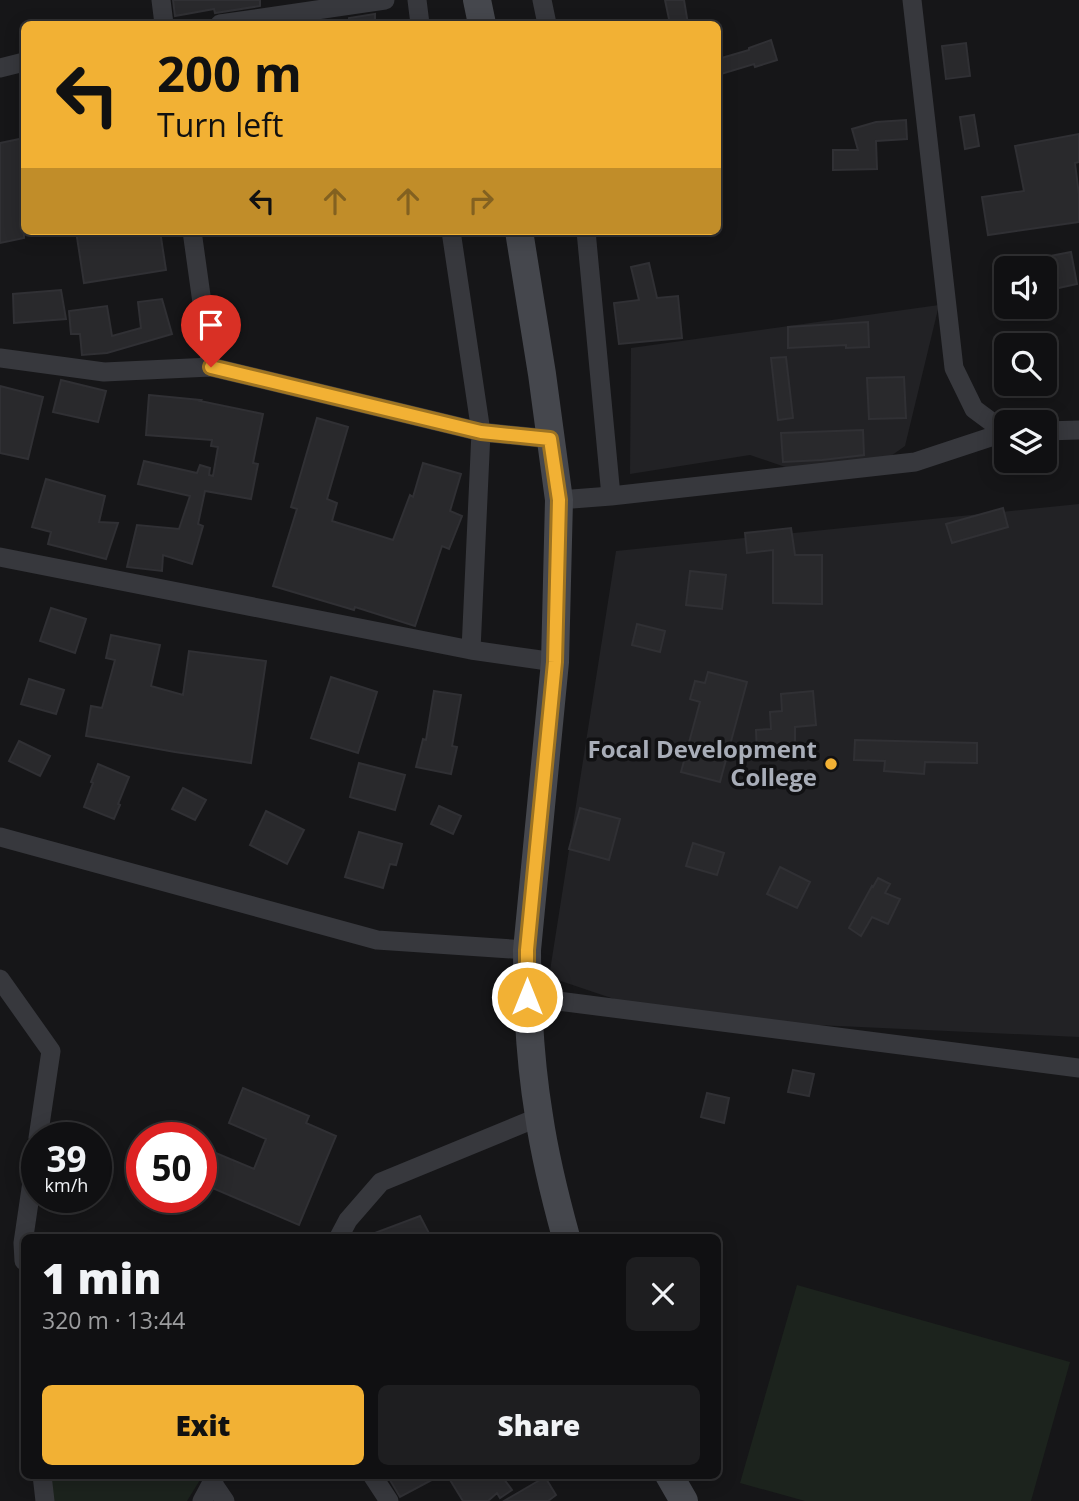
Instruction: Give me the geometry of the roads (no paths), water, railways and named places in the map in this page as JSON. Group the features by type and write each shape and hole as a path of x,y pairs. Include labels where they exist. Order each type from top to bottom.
{"main road":[{"path":"477,0 481,21"},
{"path":"520,235 559,500 555,662 527,950 527,997 539,1117 565,1234"},
{"path":"671,1479 684,1501"}],"street":[{"path":"161,0 164,21"},
{"path":"241,21 385,0"},
{"path":"416,0 420,21"},
{"path":"542,0 546,21"},
{"path":"912,0 954,368 974,409 994,423"},
{"path":"0,68 21,63"},
{"path":"193,235 211,367"},
{"path":"452,235 481,432 471,650"},
{"path":"586,235 611,496"},
{"path":"0,358 103,372 211,367 481,432 550,439"},
{"path":"1057,431 1079,430"},
{"path":"559,500 915,461 994,436"},
{"path":"0,557 471,650 555,662"},
{"path":"0,837 377,940 527,950"},
{"path":"0,979 51,1051 40,1122"},
{"path":"527,997 1079,1068"},
{"path":"341,1234 348,1220 381,1182 539,1117"},
{"path":"24,1234 27,1213"},
{"path":"42,1479 45,1501"},
{"path":"202,1501 214,1479"},
{"path":"214,1479 225,1501"},
{"path":"375,1479 389,1501"}],"place":[{"name":"Focal Development College","path":"831,764"}]}
